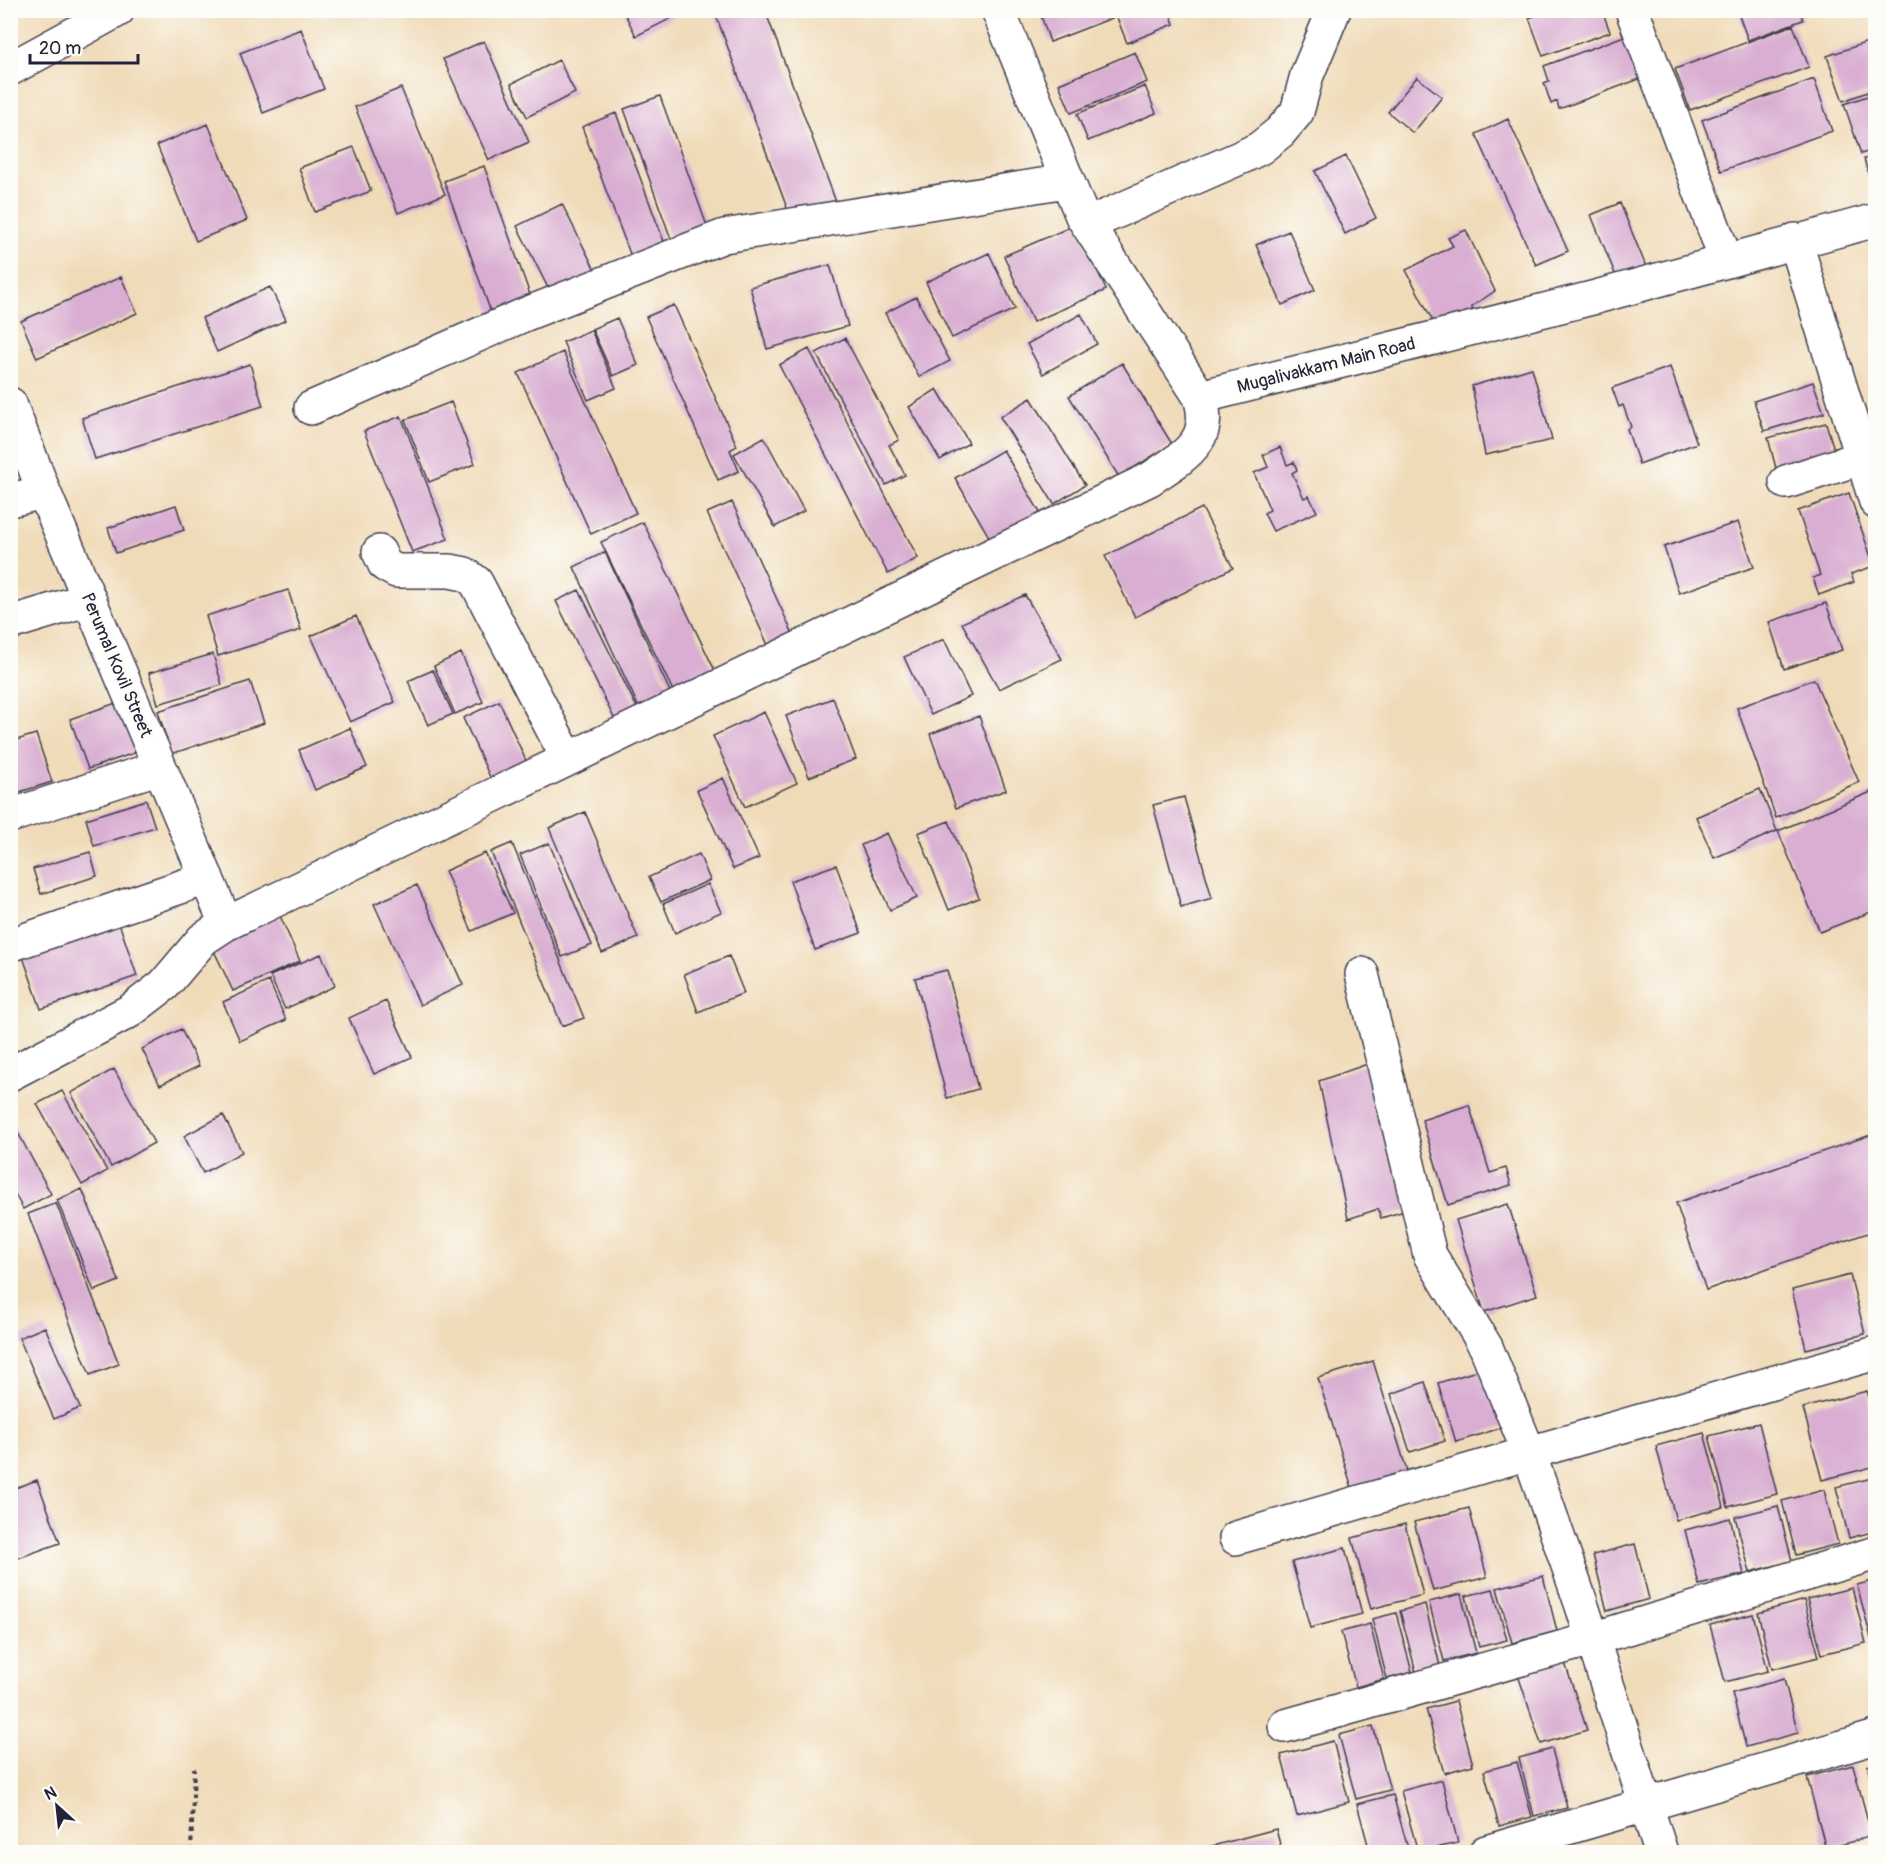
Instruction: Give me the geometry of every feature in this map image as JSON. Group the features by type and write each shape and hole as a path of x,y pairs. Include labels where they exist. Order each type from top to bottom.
{"street":[{"path":"10,69 118,10"},
{"path":"10,1074 130,1011 164,985 203,939 226,924 1150,479 1185,454 1201,434 1206,415 1200,397 1088,224 1066,181 998,10"},
{"path":"1088,224 1244,156 1260,148 1280,132 1297,112 1307,75 1334,10"},
{"path":"1632,10 1726,260"},
{"path":"310,408 559,301 724,236 1066,181"},
{"name":"Mugalivakkam Main Road","path":"1200,397 1596,297 1795,240 1875,220"},
{"path":"1795,240 1869,455 1875,502"},
{"name":"Perumal Kovil Street","path":"10,404 44,492 226,924"},
{"path":"1786,482 1869,455"},
{"path":"10,500 44,492"},
{"path":"379,552 385,565 396,571 450,570 465,574 476,582 568,759"},
{"path":"10,623 89,599"},
{"path":"10,816 160,767"},
{"path":"10,945 207,878"},
{"path":"1362,974 1430,1256 1486,1347 1529,1453 1593,1639 1661,1852"},
{"path":"1236,1538 1875,1353"},
{"path":"1285,1726 1593,1639 1875,1552"},
{"path":"1486,1852 1875,1737"}],"path":[{"path":"191,1852 194,1768"}],"building":[{"path":"623,10 676,10 678,15 636,36"},
{"path":"714,10 765,10 836,202 791,219"},
{"path":"1039,10 1109,10 1112,18 1050,42"},
{"path":"1114,10 1169,10 1174,24 1127,43"},
{"path":"1550,10 1602,10 1610,32 1543,56 1529,18"},
{"path":"1737,10 1800,10 1803,20 1748,40"},
{"path":"1793,25 1809,67 1690,110 1675,69"},
{"path":"301,29 324,89 263,113 240,53"},
{"path":"1627,35 1642,78 1559,109 1557,101 1551,104 1544,83 1549,81 1544,66"},
{"path":"1876,39 1876,89 1843,101 1827,56"},
{"path":"484,41 529,142 489,160 443,59"},
{"path":"1135,52 1147,82 1071,113 1059,84"},
{"path":"559,60 575,93 527,117 511,84"},
{"path":"1417,77 1442,97 1413,133 1388,112"},
{"path":"1814,79 1832,131 1721,171 1702,120"},
{"path":"1145,86 1156,113 1088,141 1077,114"},
{"path":"401,88 445,194 398,213 355,107"},
{"path":"1876,93 1876,149 1861,154 1844,104"},
{"path":"660,96 711,237 675,250 624,109"},
{"path":"616,113 669,255 635,267 582,127"},
{"path":"1508,119 1568,251 1536,265 1476,134"},
{"path":"208,124 247,220 196,241 157,145"},
{"path":"354,147 371,191 315,212 299,168"},
{"path":"1346,156 1376,218 1345,234 1315,171"},
{"path":"1876,157 1876,198 1875,198 1864,159"},
{"path":"484,166 533,303 493,318 444,181"},
{"path":"1620,203 1647,269 1618,281 1591,215"},
{"path":"562,204 599,278 554,300 517,226"},
{"path":"1077,224 1106,290 1033,322 1004,256"},
{"path":"1466,230 1495,291 1471,307 1474,313 1463,319 1461,314 1436,327 1406,270 1453,246 1448,238"},
{"path":"1289,231 1315,290 1282,305 1256,245"},
{"path":"989,253 1015,309 952,338 926,282"},
{"path":"830,265 848,326 767,349 750,287"},
{"path":"121,277 137,313 37,358 21,321"},
{"path":"270,287 286,320 217,352 202,318"},
{"path":"916,297 950,361 919,377 885,313"},
{"path":"674,305 737,446 730,450 739,471 718,480 646,317"},
{"path":"1081,314 1097,344 1043,374 1027,344"},
{"path":"617,318 638,365 613,376 592,329"},
{"path":"591,330 616,388 588,400 563,342"},
{"path":"845,338 899,440 889,445 905,475 886,485 816,353"},
{"path":"809,349 918,558 888,574 779,365"},
{"path":"563,352 636,513 591,534 518,373"},
{"path":"1122,363 1172,444 1119,477 1069,396"},
{"path":"250,364 263,406 95,459 82,418"},
{"path":"1670,367 1697,443 1639,464 1627,429 1631,427 1623,405 1619,407 1612,388"},
{"path":"1532,368 1552,440 1485,455 1472,386"},
{"path":"1813,382 1824,413 1764,431 1754,401"},
{"path":"937,389 969,443 940,460 909,407"},
{"path":"1031,398 1085,485 1054,504 1000,417"},
{"path":"451,402 475,464 429,482 405,420"},
{"path":"401,416 448,539 412,552 364,431"},
{"path":"1826,423 1836,456 1777,472 1768,438"},
{"path":"764,437 804,511 775,527 734,454"},
{"path":"1280,447 1287,465 1294,462 1297,470 1292,473 1304,498 1309,496 1317,512 1273,531 1264,513 1270,510 1254,473 1268,467 1263,455"},
{"path":"1003,450 1045,521 996,549 955,478"},
{"path":"1849,493 1874,566 1851,574 1854,582 1819,595 1813,578 1820,575 1798,511"},
{"path":"732,502 799,647 774,658 707,513"},
{"path":"176,505 184,530 116,553 108,528"},
{"path":"1202,508 1233,568 1135,617 1105,556"},
{"path":"643,522 718,677 676,697 601,542"},
{"path":"1738,522 1754,567 1679,593 1664,547"},
{"path":"605,552 673,698 641,712 574,567"},
{"path":"288,590 301,630 218,656 206,616"},
{"path":"579,590 639,712 616,722 556,601"},
{"path":"1025,595 1062,659 999,689 962,623"},
{"path":"1826,603 1842,650 1784,669 1769,622"},
{"path":"356,616 395,702 350,722 311,636"},
{"path":"944,639 971,696 931,715 904,657"},
{"path":"461,653 483,702 455,714 434,666"},
{"path":"213,654 222,685 158,704 149,673"},
{"path":"433,670 453,714 428,725 408,681"},
{"path":"1814,679 1859,782 1776,818 1737,708"},
{"path":"250,681 264,723 171,754 158,711"},
{"path":"833,698 856,759 809,777 786,716"},
{"path":"499,701 532,774 496,790 463,718"},
{"path":"119,702 137,752 88,769 70,719"},
{"path":"764,712 797,783 745,807 713,736"},
{"path":"979,716 1006,790 956,808 930,734"},
{"path":"350,728 367,767 315,790 299,750"},
{"path":"36,734 52,782 10,795 10,742"},
{"path":"723,778 759,858 733,869 697,790"},
{"path":"1760,789 1777,831 1714,858 1696,817"},
{"path":"1876,790 1876,910 1820,932 1778,831"},
{"path":"1184,797 1212,898 1181,907 1153,805"},
{"path":"146,800 155,827 94,846 86,819"},
{"path":"585,812 638,938 602,953 549,828"},
{"path":"949,821 979,898 949,910 918,833"},
{"path":"887,833 917,898 890,910 861,845"},
{"path":"512,843 584,1018 562,1026 491,852"},
{"path":"549,843 592,945 562,957 520,855"},
{"path":"90,852 97,876 41,894 33,869"},
{"path":"485,853 513,913 472,931 445,871"},
{"path":"699,854 710,880 661,902 649,877"},
{"path":"836,865 861,933 815,950 790,881"},
{"path":"708,884 721,912 675,933 663,904"},
{"path":"417,885 463,985 420,1005 374,904"},
{"path":"277,909 300,961 233,991 209,940"},
{"path":"118,920 137,976 41,1009 22,954"},
{"path":"321,954 335,986 285,1009 270,976"},
{"path":"729,956 744,993 698,1012 684,974"},
{"path":"947,970 978,1089 947,1098 915,978"},
{"path":"269,981 286,1020 240,1041 223,1002"},
{"path":"386,1001 412,1057 374,1074 349,1018"},
{"path":"181,1029 199,1066 160,1085 142,1049"},
{"path":"1373,1062 1411,1209 1381,1218 1378,1209 1348,1219 1319,1081"},
{"path":"114,1069 154,1143 111,1167 71,1093"},
{"path":"62,1091 107,1171 82,1185 37,1104"},
{"path":"1469,1105 1490,1173 1506,1168 1511,1185 1448,1205 1422,1120"},
{"path":"223,1115 242,1152 203,1173 184,1136"},
{"path":"10,1118 51,1194 23,1209 10,1185"},
{"path":"1876,1133 1876,1230 1706,1290 1676,1203"},
{"path":"82,1189 119,1281 94,1291 57,1200"},
{"path":"56,1203 119,1364 90,1375 28,1214"},
{"path":"1508,1204 1537,1295 1484,1312 1456,1220"},
{"path":"1850,1275 1865,1334 1806,1349 1792,1290"},
{"path":"45,1327 80,1408 54,1419 19,1338"},
{"path":"1373,1361 1408,1474 1353,1491 1318,1378"},
{"path":"1486,1368 1504,1427 1456,1442 1438,1383"},
{"path":"1425,1382 1445,1441 1410,1452 1391,1394"},
{"path":"1867,1391 1876,1422 1876,1466 1822,1480 1803,1408"},
{"path":"1759,1423 1777,1494 1728,1507 1709,1436"},
{"path":"1704,1433 1724,1507 1676,1520 1656,1446"},
{"path":"1876,1477 1876,1531 1849,1538 1836,1487"},
{"path":"37,1480 60,1543 10,1561 10,1490"},
{"path":"1824,1490 1838,1544 1796,1555 1782,1501"},
{"path":"1778,1506 1792,1561 1750,1572 1735,1517"},
{"path":"1469,1508 1487,1577 1433,1591 1414,1522"},
{"path":"1730,1518 1744,1574 1699,1585 1685,1530"},
{"path":"1405,1524 1423,1595 1371,1609 1352,1538"},
{"path":"1635,1544 1649,1599 1607,1611 1593,1555"},
{"path":"1345,1548 1362,1614 1310,1628 1292,1562"},
{"path":"1543,1576 1557,1631 1512,1643 1497,1588"},
{"path":"1876,1580 1876,1653 1875,1653 1857,1585"},
{"path":"1852,1588 1866,1643 1822,1654 1807,1599"},
{"path":"1493,1589 1507,1640 1479,1647 1466,1596"},
{"path":"1461,1594 1476,1653 1444,1661 1429,1602"},
{"path":"1804,1600 1819,1657 1772,1669 1758,1613"},
{"path":"1425,1604 1440,1666 1416,1672 1400,1611"},
{"path":"1396,1613 1412,1672 1387,1679 1372,1619"},
{"path":"1753,1614 1768,1671 1725,1682 1710,1625"},
{"path":"1370,1624 1384,1679 1356,1687 1341,1632"},
{"path":"1564,1660 1587,1730 1541,1744 1518,1675"},
{"path":"1784,1679 1798,1733 1746,1747 1732,1693"},
{"path":"1456,1701 1473,1765 1444,1773 1426,1709"},
{"path":"1373,1726 1390,1790 1356,1799 1339,1735"},
{"path":"1333,1741 1349,1802 1297,1816 1281,1755"},
{"path":"1552,1749 1567,1808 1534,1816 1519,1758"},
{"path":"1517,1762 1532,1817 1499,1826 1484,1771"},
{"path":"1876,1763 1876,1788 1875,1789 1867,1766"},
{"path":"1853,1765 1872,1836 1826,1849 1807,1777"},
{"path":"1442,1780 1458,1843 1418,1852 1401,1791"},
{"path":"1393,1795 1409,1852 1370,1852 1357,1804"},
{"path":"1276,1829 1282,1852 1190,1852"}]}
